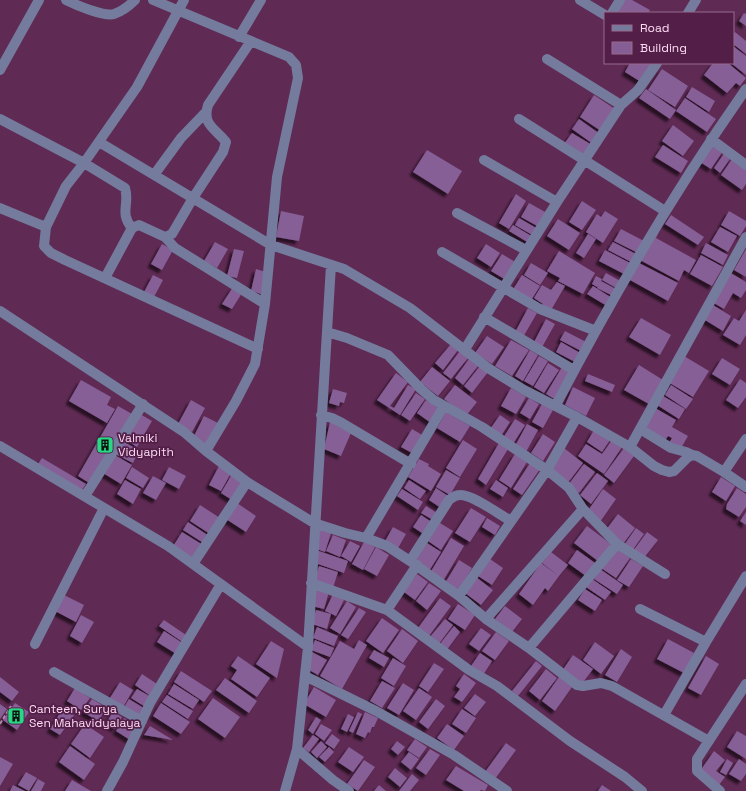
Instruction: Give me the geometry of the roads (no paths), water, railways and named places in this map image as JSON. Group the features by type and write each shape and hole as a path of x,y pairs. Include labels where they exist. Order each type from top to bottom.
{"street":[{"path":"0,70 39,0"},
{"path":"66,0 89,10 113,15 128,7 135,0"},
{"path":"153,0 178,12 239,37 251,40 289,57 296,65 298,78 277,177 265,304 255,364 236,401 206,451"},
{"path":"184,0 137,87 84,163 66,186 46,227 44,246 51,253 258,349"},
{"path":"239,37 261,0"},
{"path":"580,0 604,14"},
{"path":"613,12 620,0"},
{"path":"689,12 696,0"},
{"path":"154,175 181,138 205,113 208,105 251,40"},
{"path":"547,59 621,105"},
{"path":"465,349 526,250 621,105 638,90 657,64"},
{"path":"556,405 574,370 665,211 711,139 746,89"},
{"path":"165,237 172,234 223,152 226,142 206,122 205,113"},
{"path":"0,119 84,163 125,188 127,194 125,214 126,222 132,228"},
{"path":"519,119 665,211"},
{"path":"711,139 746,165"},
{"path":"99,142 271,245 344,268 410,308 488,368 524,390 556,405 630,447 654,466 669,472 674,471 692,455"},
{"path":"484,160 557,202"},
{"path":"0,208 46,227"},
{"path":"457,213 526,250"},
{"path":"105,278 132,228 139,225 165,237 175,248 265,304"},
{"path":"630,447 746,237"},
{"path":"442,252 540,309 596,331"},
{"path":"286,791 297,749 308,647 314,523 331,265"},
{"path":"0,311 184,432 206,451 247,482 314,523 344,533 366,538 387,546 459,596 486,619 529,648 577,685 583,686 601,683 612,686 709,741"},
{"path":"484,317 574,370"},
{"path":"327,332 347,338 388,355 421,389 444,406 482,427 547,470 569,488 583,509 617,544 665,574"},
{"path":"85,496 143,404"},
{"path":"366,538 444,406"},
{"path":"321,415 342,423 410,464"},
{"path":"459,596 547,470 577,417"},
{"path":"640,429 671,448 702,458 746,487"},
{"path":"724,472 746,439"},
{"path":"0,446 168,546 308,647"},
{"path":"193,564 247,482"},
{"path":"387,610 449,500 462,494 472,498 511,521"},
{"path":"35,644 104,508"},
{"path":"486,619 583,509"},
{"path":"529,648 617,544"},
{"path":"664,715 746,576"},
{"path":"311,583 387,610 468,670 497,686 570,741 624,777 642,791"},
{"path":"107,791 123,762 150,704 221,584"},
{"path":"640,609 706,642"},
{"path":"54,672 142,721"},
{"path":"304,676 383,714 454,755 507,791"},
{"path":"720,791 697,771 697,759 746,684"},
{"path":"297,749 333,780 349,791"}],"place":[{"name":"Valmiki Vidyapith","path":"105,445"},
{"name":"Canteen, Surya Sen Mahavidyalaya","path":"16,716"}]}
